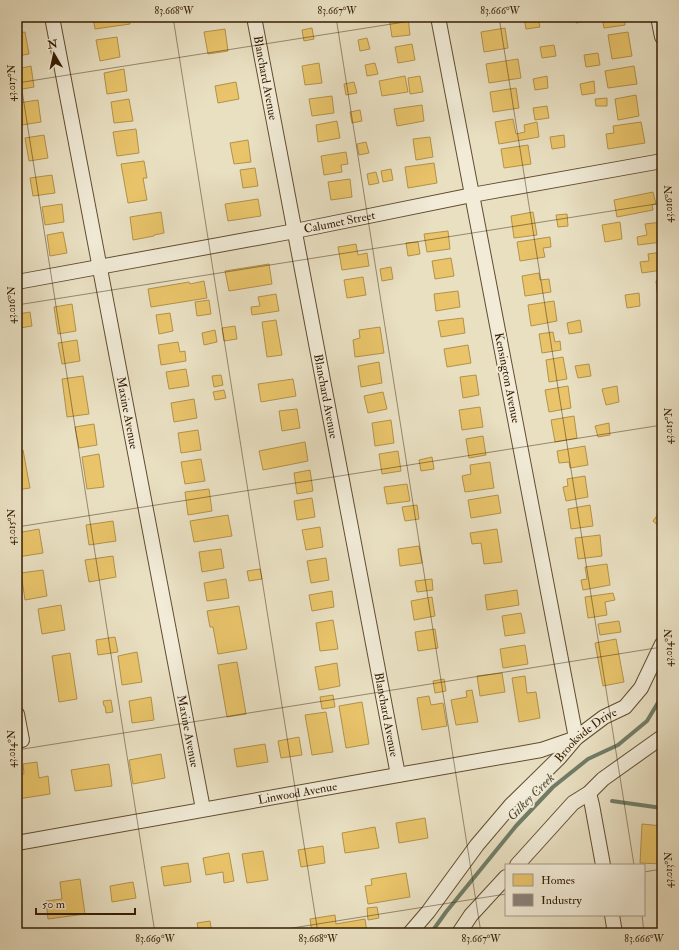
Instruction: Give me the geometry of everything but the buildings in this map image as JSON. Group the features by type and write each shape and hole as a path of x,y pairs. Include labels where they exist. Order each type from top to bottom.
{"street":[{"name":"Maxine Avenue","path":"52,17 203,809"},
{"name":"Blanchard Avenue","path":"254,17 398,774"},
{"name":"Kensington Avenue","path":"438,17 576,738"},
{"path":"658,17 662,37"},
{"name":"Calumet Street","path":"17,282 472,195 662,161"},
{"name":"Brookside Drive","path":"410,933 428,912 477,846 511,805 559,758 576,738 604,717 625,707 641,688 662,644"},
{"path":"17,714 22,740"},
{"path":"518,864 573,803 589,793 603,779 662,737"},
{"name":"Linwood Avenue","path":"17,843 398,774 541,750 576,738"},
{"path":"589,793 603,864"},
{"path":"459,933 471,915 505,878"},
{"path":"612,916 615,933"}],"waterway":[{"name":"Gilkey Creek","path":"431,933 446,912 516,826 553,787 588,759 618,745 647,721 662,696"},
{"path":"612,801 662,808"}]}
